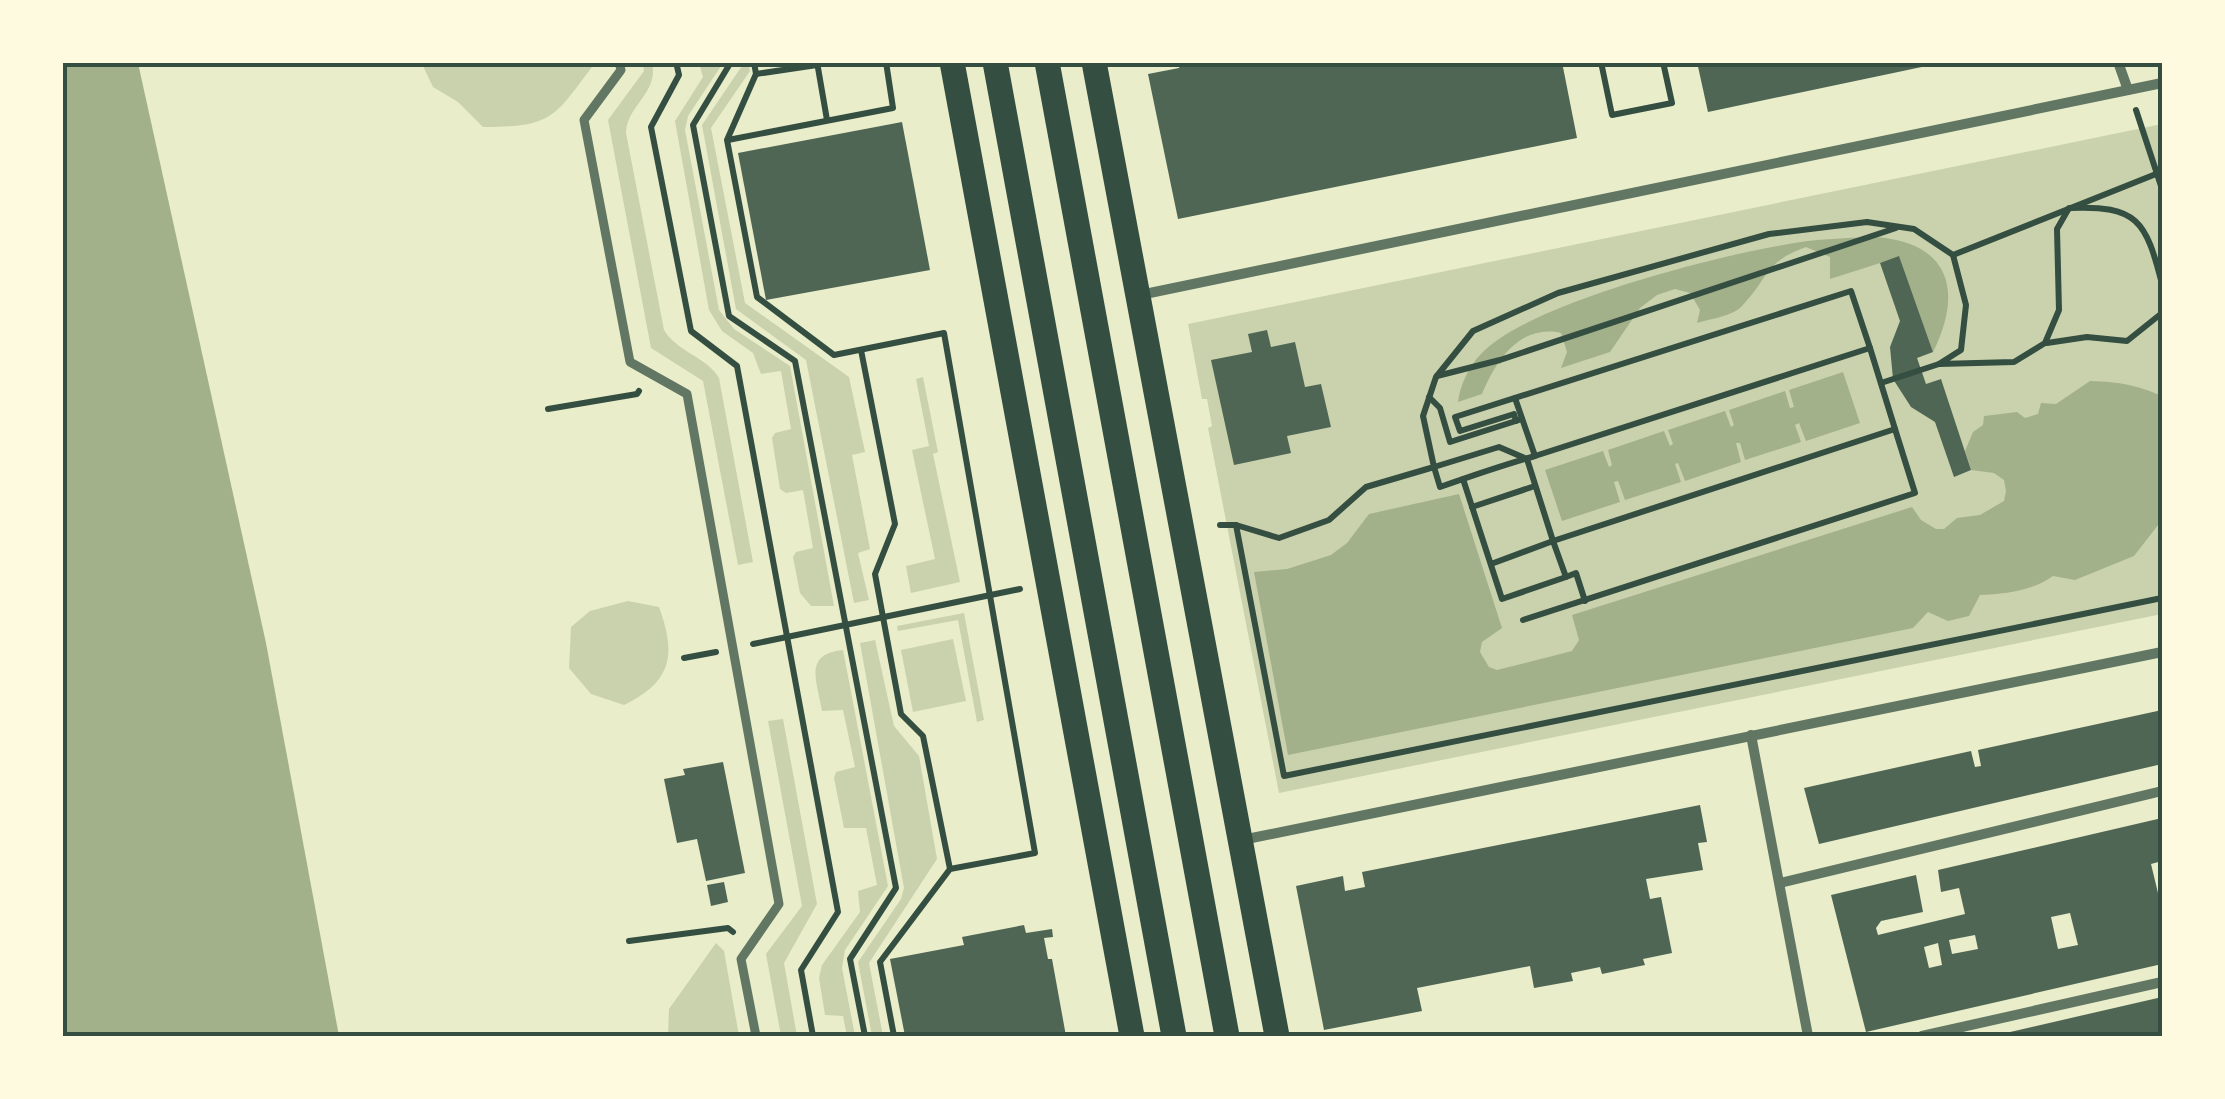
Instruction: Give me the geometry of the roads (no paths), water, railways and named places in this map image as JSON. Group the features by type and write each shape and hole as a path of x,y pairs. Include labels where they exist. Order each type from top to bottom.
{"main road":[{"path":"952,62 1132,1036"},
{"path":"995,62 1174,1036"},
{"path":"1047,62 1227,1036"},
{"path":"1094,62 1277,1036"}],"street":[{"path":"619,62 621,70 584,120 630,362 688,394 779,904 741,958 756,1036"},
{"path":"2118,62 2128,90"},
{"path":"1138,295 2162,82"},
{"path":"1242,840 2162,652"},
{"path":"1751,735 1808,1036"},
{"path":"1780,884 2162,791"},
{"path":"1922,1036 2162,982"}]}
